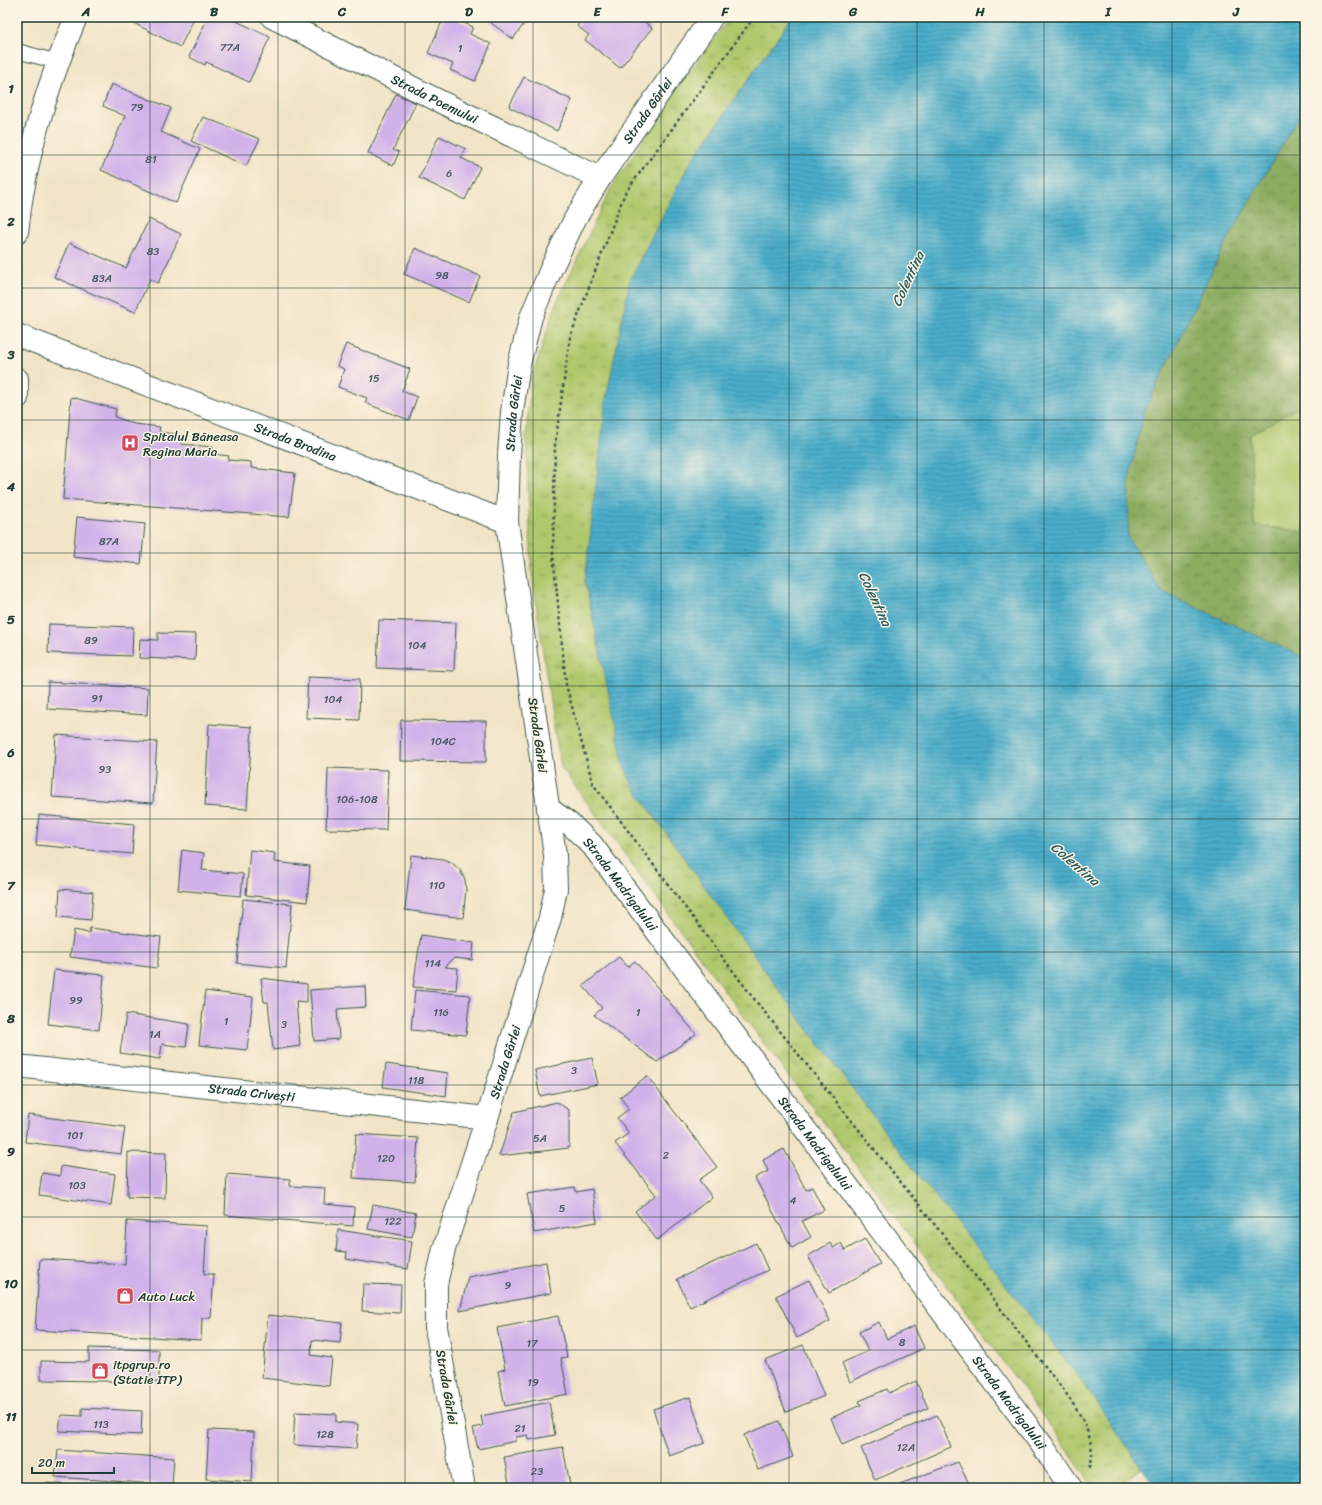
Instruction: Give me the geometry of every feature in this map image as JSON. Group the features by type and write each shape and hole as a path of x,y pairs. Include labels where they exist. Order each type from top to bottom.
{"street":[{"path":"17,232 20,189 58,62 76,17"},
{"name":"Strada Poemului","path":"272,17 444,104 600,178"},
{"name":"Strada Gârlei","path":"464,1488 436,1327 436,1284 444,1248 550,918 556,889 555,855 507,522 509,455 513,404 519,364 531,317 554,262 575,219 600,178 712,17"},
{"name":"Strada Brodina","path":"17,335 507,522"},
{"path":"17,379 17,398"},
{"name":"Strada Madrigalului","path":"548,808 571,825 592,845 1042,1445 1079,1482"},
{"name":"Strada Crivești","path":"17,1066 487,1118"}],"lane":[{"path":"17,51 58,62"}],"path":[{"path":"754,17 625,194 570,338 555,445 554,554 566,685 593,784 751,995 959,1255 1065,1392 1079,1413 1090,1438 1092,1463 1079,1482"}],"green space":[{"path":"730,17 792,17 688,166 630,280 606,400 585,581 624,766 634,788 794,1011 909,1163 1081,1380 1142,1468 1113,1488 1094,1488 1011,1372 753,1029 561,767 532,576 526,438 531,379 556,304 610,190 682,82"},
{"path":"1305,105 1305,332 1298,344 1305,348 1305,410 1297,408 1250,435 1254,525 1305,532 1305,658 1161,591 1128,538 1129,479 1144,412 1224,246"},
{"path":"1297,408 1305,410 1305,532 1254,526 1250,434"}],"water":[{"name":"Colentina","path":"792,17 1305,17 1305,105 1224,246 1144,412 1129,479 1128,538 1161,591 1305,658 1305,1488 1156,1488 1081,1380 909,1163 794,1011 634,788 624,766 585,581 606,400 630,280 688,166"}],"building":[{"path":"195,17 180,47 124,18"},
{"path":"208,17 230,17 270,37 249,82 206,62 205,65 189,57"},
{"path":"444,17 451,17 473,27 470,34 491,44 475,81 450,70 453,64 428,53"},
{"path":"483,17 529,17 513,39"},
{"path":"584,17 639,17 652,28 620,68 585,40 589,35 577,26"},
{"path":"524,77 572,100 557,131 509,107"},
{"path":"111,84 171,108 161,132 200,149 176,203 101,170 125,116 103,106"},
{"path":"396,94 416,103 393,150 399,152 393,166 368,153"},
{"path":"203,117 260,139 246,166 191,141"},
{"path":"439,136 466,149 461,158 480,167 465,200 419,178"},
{"path":"149,219 181,234 158,283 150,279 135,312 54,277 69,243 126,268"},
{"path":"415,248 480,276 469,302 404,274"},
{"path":"346,344 410,369 402,391 417,397 409,420 365,403 367,398 338,387 344,369 337,366"},
{"name":"Spitalul Băneasa Regina Maria","path":"71,397 116,409 115,417 134,424 160,427 159,432 182,435 181,444 213,447 213,454 229,456 228,460 251,462 251,468 295,473 289,517 63,499"},
{"path":"77,517 145,524 141,564 73,557"},
{"path":"379,620 456,623 454,671 377,668"},
{"path":"49,624 133,627 132,656 48,653"},
{"path":"158,633 196,634 195,660 139,658 140,639 158,640"},
{"path":"308,677 360,679 359,720 306,718"},
{"path":"48,682 148,688 147,715 47,709"},
{"path":"401,720 486,721 486,762 400,761"},
{"path":"209,724 252,727 247,809 205,806"},
{"path":"56,735 157,742 153,803 52,797"},
{"path":"328,768 388,770 386,830 326,829"},
{"path":"39,815 134,824 132,854 36,845"},
{"path":"182,850 204,853 202,870 243,874 241,896 178,890"},
{"path":"250,850 275,853 274,862 310,866 307,902 246,895"},
{"path":"411,855 443,859 451,862 460,870 465,880 466,890 463,918 405,910"},
{"path":"60,889 93,892 91,920 58,917"},
{"path":"243,899 292,904 286,968 237,963"},
{"path":"90,928 161,937 157,968 70,957 74,930 89,933"},
{"path":"421,935 474,943 472,960 454,958 445,967 458,968 456,990 413,987"},
{"path":"619,957 628,967 635,961 696,1034 657,1062 594,1015 602,1008 583,986"},
{"path":"54,970 104,975 99,1030 48,1024"},
{"path":"261,978 307,984 307,1002 296,1001 300,1046 273,1050 268,1002 264,1002"},
{"path":"365,986 366,1007 337,1009 339,1039 314,1041 310,990"},
{"path":"415,990 470,995 466,1035 411,1030"},
{"path":"205,991 253,997 247,1050 199,1045"},
{"path":"126,1014 189,1024 186,1047 162,1044 160,1059 120,1053"},
{"path":"592,1058 598,1084 540,1096 535,1070"},
{"path":"386,1064 448,1073 446,1096 383,1087"},
{"path":"647,1076 717,1167 699,1180 712,1197 657,1240 635,1211 656,1195 615,1143 629,1133 617,1118 629,1109 620,1097"},
{"path":"557,1102 569,1110 569,1148 499,1156 514,1112"},
{"path":"28,1115 125,1127 121,1154 25,1142"},
{"path":"356,1134 418,1138 415,1182 353,1178"},
{"path":"784,1149 806,1190 812,1187 824,1210 802,1221 811,1237 792,1248 755,1178 768,1171 763,1160"},
{"path":"128,1152 166,1153 165,1198 127,1197"},
{"path":"61,1166 115,1174 111,1205 39,1195 42,1173 60,1176"},
{"path":"227,1174 290,1179 290,1186 325,1188 324,1204 354,1207 353,1226 225,1215"},
{"path":"575,1187 576,1192 592,1189 597,1222 534,1233 527,1194"},
{"path":"373,1205 416,1213 412,1237 368,1229"},
{"name":"Auto Luck","path":"127,1221 207,1226 204,1274 214,1274 211,1318 202,1318 201,1340 35,1330 40,1259 125,1264"},
{"path":"338,1230 412,1241 408,1269 346,1259 347,1252 336,1251"},
{"path":"865,1239 880,1264 829,1293 808,1256 830,1243 833,1248 841,1243 845,1250"},
{"path":"756,1243 768,1270 690,1307 677,1279"},
{"path":"546,1262 551,1293 460,1311 468,1277"},
{"path":"809,1280 830,1321 797,1338 776,1296"},
{"path":"363,1284 401,1285 400,1313 362,1311"},
{"path":"268,1315 342,1323 340,1343 312,1340 311,1355 332,1358 329,1386 262,1378"},
{"path":"558,1316 567,1357 561,1358 568,1394 505,1406 498,1371 505,1369 497,1328"},
{"path":"879,1322 887,1339 914,1326 924,1348 850,1382 842,1363 868,1351 859,1332"},
{"path":"803,1345 824,1396 786,1412 765,1360"},
{"name":"itpgrup.ro (Statie ITP)","path":"89,1348 159,1350 159,1382 41,1380 41,1361 89,1362"},
{"path":"916,1381 928,1408 842,1445 831,1418 861,1405 859,1401 887,1389 889,1393"},
{"path":"690,1397 705,1443 669,1456 653,1409"},
{"path":"549,1402 555,1435 529,1440 528,1435 516,1437 516,1441 478,1449 473,1428 483,1426 481,1416"},
{"path":"82,1408 142,1411 141,1435 59,1431 61,1415 82,1416"},
{"path":"295,1412 336,1414 336,1422 358,1424 356,1449 293,1445"},
{"path":"937,1415 951,1447 875,1480 861,1448"},
{"path":"779,1421 793,1457 758,1470 744,1435"},
{"path":"209,1430 254,1432 252,1482 206,1479"},
{"path":"563,1447 570,1485 551,1488 510,1488 504,1457"},
{"path":"58,1450 174,1458 172,1485 55,1477"},
{"path":"958,1462 971,1488 900,1488 900,1484"},
{"path":"46,1483 91,1487 91,1488 45,1488"}],"place":[{"name":"Spitalul Băneasa Regina Maria","path":"130,443"},
{"name":"Auto Luck","path":"125,1296"},
{"name":"itpgrup.ro (Statie ITP)","path":"100,1371"}]}
